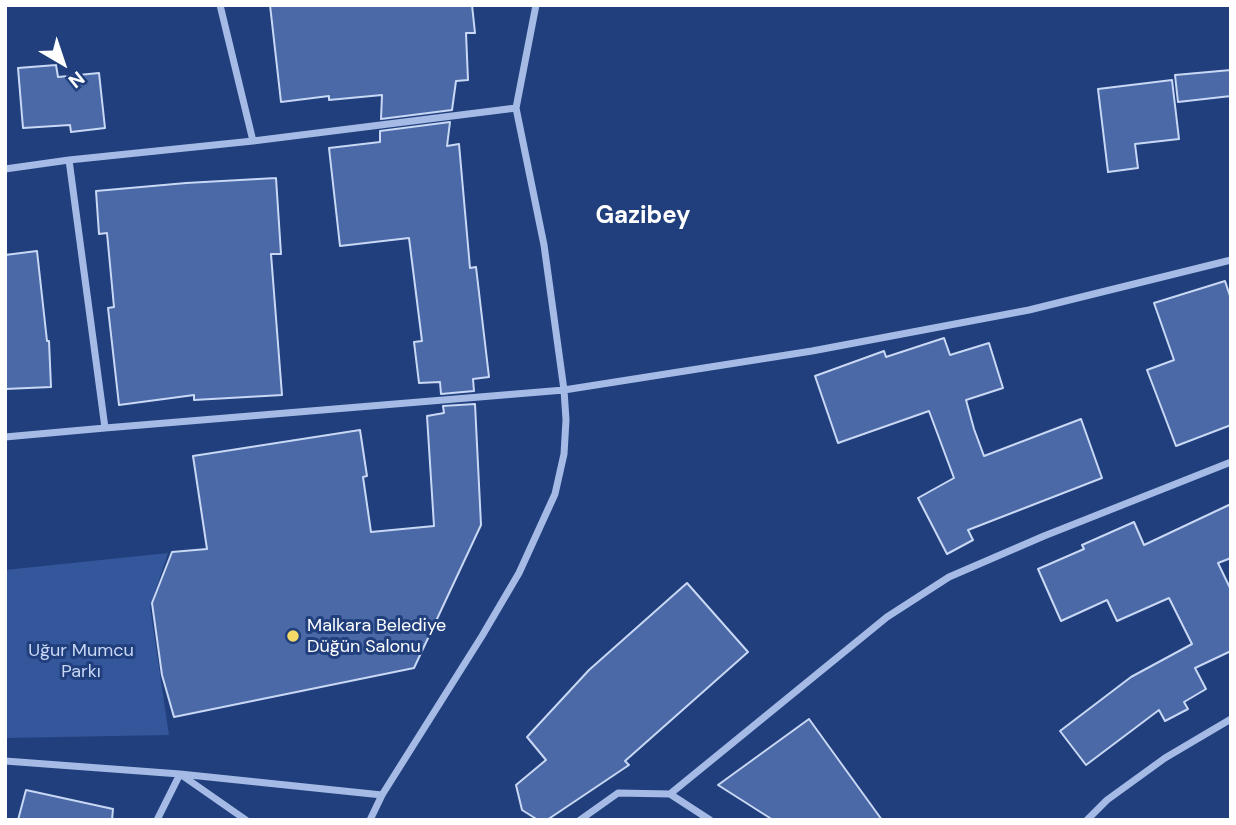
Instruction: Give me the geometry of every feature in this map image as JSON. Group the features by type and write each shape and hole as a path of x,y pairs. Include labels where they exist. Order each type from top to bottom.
{"street":[{"path":"220,5 253,141"},
{"path":"370,820 382,794 519,573 555,494 564,454 564,390 544,245 516,108 536,5"},
{"path":"5,169 516,108"},
{"path":"69,160 104,428"},
{"path":"5,437 564,390 812,351 1029,310 1231,260"},
{"path":"670,794 887,617 949,577 1231,462"},
{"path":"1087,820 1107,800 1165,758 1231,719"},
{"path":"5,761 180,774 382,794"},
{"path":"157,820 180,774"},
{"path":"180,774 246,820"},
{"path":"580,820 618,793 670,794 710,820"}],"green space":[{"name":"Uğur Mumcu Parkı","path":"168,553 150,607 169,735 5,738 5,570"}],"building":[{"path":"270,5 472,5 475,33 466,33 468,80 456,81 452,110 381,119 382,95 329,100 329,96 281,102"},
{"path":"56,65 58,77 99,73 105,128 71,132 70,125 23,128 18,68"},
{"path":"1231,70 1231,96 1178,102 1175,75"},
{"path":"1172,80 1179,139 1135,144 1138,168 1108,172 1098,89"},
{"path":"450,122 447,146 459,144 470,268 476,267 489,377 473,379 474,391 441,394 440,382 419,383 414,342 422,341 409,238 340,246 329,148 380,142 380,131"},
{"path":"276,178 281,254 271,254 282,395 194,400 194,395 119,405 108,308 114,307 107,233 99,234 96,191"},
{"path":"37,251 49,341 51,387 5,389 5,255"},
{"path":"1225,281 1231,299 1231,425 1176,446 1147,370 1174,360 1154,303"},
{"path":"944,338 950,355 989,343 1003,388 966,400 984,456 1081,419 1102,478 968,530 973,540 947,554 918,498 954,478 929,411 838,443 815,376 884,351 886,357"},
{"name":"Malkara Belediye Düğün Salonu","path":"475,404 481,525 414,668 174,717 162,675 152,603 172,552 207,549 193,456 360,430 371,532 434,526 427,416 444,413 443,406"},
{"path":"1231,504 1231,558 1218,563 1231,590 1231,651 1195,668 1206,689 1184,702 1188,709 1165,721 1159,710 1086,765 1060,731 1131,677 1192,644 1169,598 1117,621 1107,600 1061,621 1038,569 1084,549 1082,545 1134,522 1144,545"},
{"path":"687,583 748,652 625,761 629,765 547,820 538,820 522,810 516,785 546,760 527,737 589,670"},
{"path":"809,719 882,820 773,820 718,785"},
{"path":"26,790 113,809 112,820 18,820"}],"place":[{"name":"Malkara Belediye Düğün Salonu","path":"293,636"}],"district":[{"name":"Gazibey","path":"643,217"}]}
